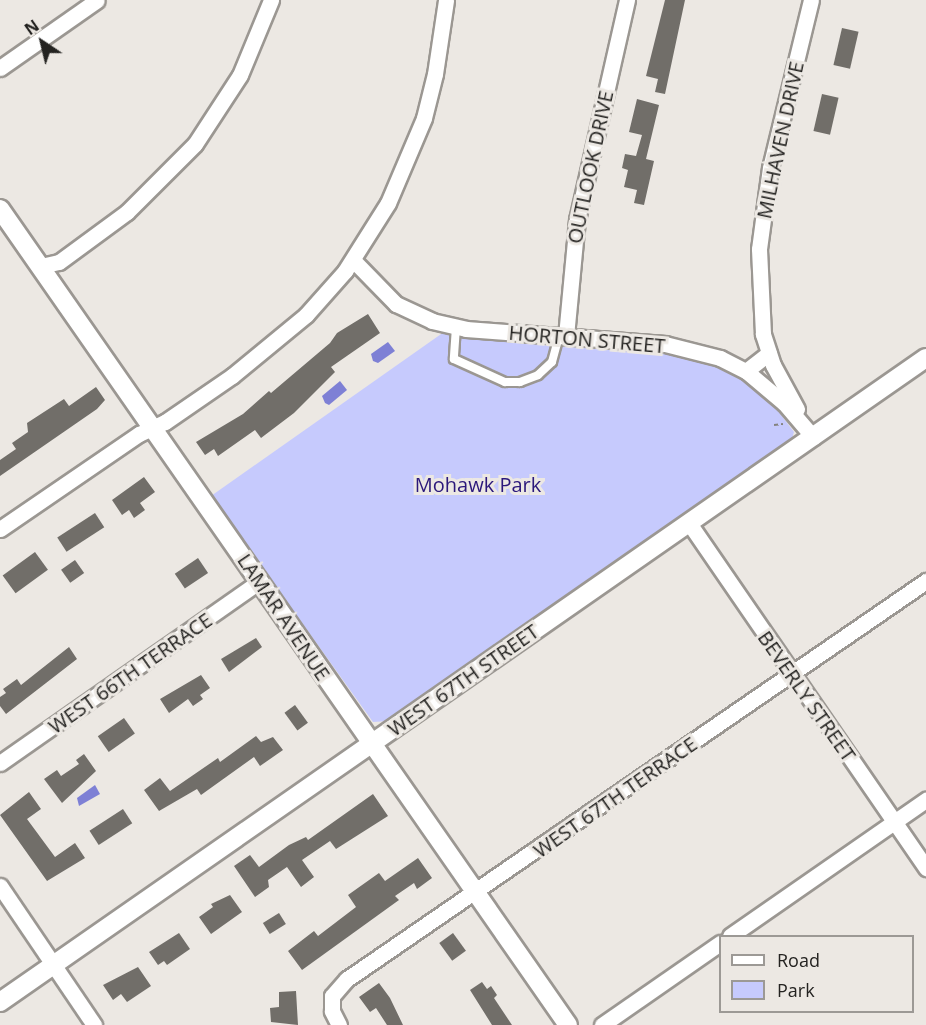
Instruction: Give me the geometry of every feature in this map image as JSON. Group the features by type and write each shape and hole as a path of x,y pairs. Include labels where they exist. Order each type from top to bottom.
{"street":[{"path":"0,68 97,0"},
{"path":"41,266 59,262 127,213 195,144 240,75 271,0"},
{"path":"0,529 153,428 273,344 313,307 353,260 388,203 424,118 446,0"},
{"name":"OUTLOOK DRIVE","path":"562,336 576,220 627,0"},
{"name":"MILHAVEN DRIVE","path":"811,0 762,212 759,282 769,353 813,436"},
{"name":"LAMAR AVENUE","path":"0,209 568,1025"},
{"name":"HORTON STREET","path":"353,260 396,304 432,321 456,327 687,348 746,371 784,403 813,436"},
{"path":"746,371 769,353"},
{"name":"WEST 67TH STREET","path":"0,1002 926,358"},
{"name":"BEVERLY STREET","path":"689,523 926,868"},
{"name":"WEST 66TH TERRACE","path":"0,763 260,581"},
{"name":"WEST 67TH TERRACE","path":"339,1025 332,1011 332,996 347,979 926,581"},
{"path":"731,935 926,800"},
{"path":"0,886 94,1025"},
{"path":"602,1025 719,944"}],"lane":[{"path":"456,327 454,359 505,382 520,382 538,375 552,362 562,336"}],"green space":[{"name":"Mohawk Park","path":"444,332 661,350 712,362 766,395 794,432 791,442 389,721 373,722 211,496"}],"water":[{"path":"388,342 395,351 378,363 373,361 371,354"},
{"path":"340,381 347,390 329,405 325,403 322,396"},
{"path":"95,785 100,794 79,806 77,798"}],"building":[{"path":"665,0 685,0 665,94 655,92 658,79 646,76"},
{"path":"842,28 859,32 850,69 833,65"},
{"path":"822,94 839,98 830,135 813,131"},
{"path":"637,99 659,105 646,159 654,161 644,205 634,203 637,190 624,187 628,170 622,168 625,154 636,156 642,135 629,132"},
{"path":"368,314 380,333 331,367 335,372 294,413 261,438 255,430 218,456 214,449 205,455 196,442 243,414 330,343 337,333"},
{"path":"96,387 105,400 97,409 0,476 0,460 16,449 12,443 28,432 27,423 64,399 69,406"},
{"path":"144,477 155,492 140,503 145,510 134,518 129,510 122,515 112,500"},
{"path":"95,513 104,527 67,552 57,538"},
{"path":"35,552 48,570 16,593 3,576"},
{"path":"198,558 208,573 185,589 175,574"},
{"path":"75,560 84,573 70,583 61,570"},
{"path":"256,638 262,647 229,672 221,659"},
{"path":"69,647 77,659 6,714 0,706 0,697 6,693 3,689 17,679 21,685"},
{"path":"201,675 210,688 200,695 203,699 193,706 188,699 169,713 160,699"},
{"path":"295,705 308,723 297,730 284,713"},
{"path":"124,718 135,734 109,752 98,736"},
{"path":"256,736 261,742 273,737 283,750 260,766 254,757 201,795 197,789 159,811 144,790 160,778 170,791 218,758 220,762"},
{"path":"84,754 96,771 62,803 44,779 57,770 61,776 79,764 76,760"},
{"path":"29,792 41,809 27,819 55,857 75,843 85,858 47,881 0,815"},
{"path":"373,794 388,816 336,849 330,841 302,860 314,877 301,887 287,867 268,880 269,887 255,897 234,866 250,855 259,867 289,845 306,837 308,840"},
{"path":"123,809 132,823 99,845 89,831"},
{"path":"418,858 432,878 417,889 414,883 395,896 399,900 302,970 288,951 314,931 318,936 356,907 348,895 379,873 385,881"},
{"path":"230,895 242,912 211,934 199,917 213,907 211,904"},
{"path":"279,913 286,924 270,934 263,923"},
{"path":"179,933 190,949 167,965 164,961 158,965 149,952"},
{"path":"453,933 466,951 452,961 439,943"},
{"path":"138,967 151,986 127,1002 121,994 113,1000 103,985"},
{"path":"482,982 487,989 491,986 497,995 494,998 512,1025 492,1025 470,990"},
{"path":"379,983 390,998 403,1025 387,1025 376,1008 370,1012 359,997"},
{"path":"296,991 298,1025 271,1022 270,1008 279,1007 279,992"}]}
